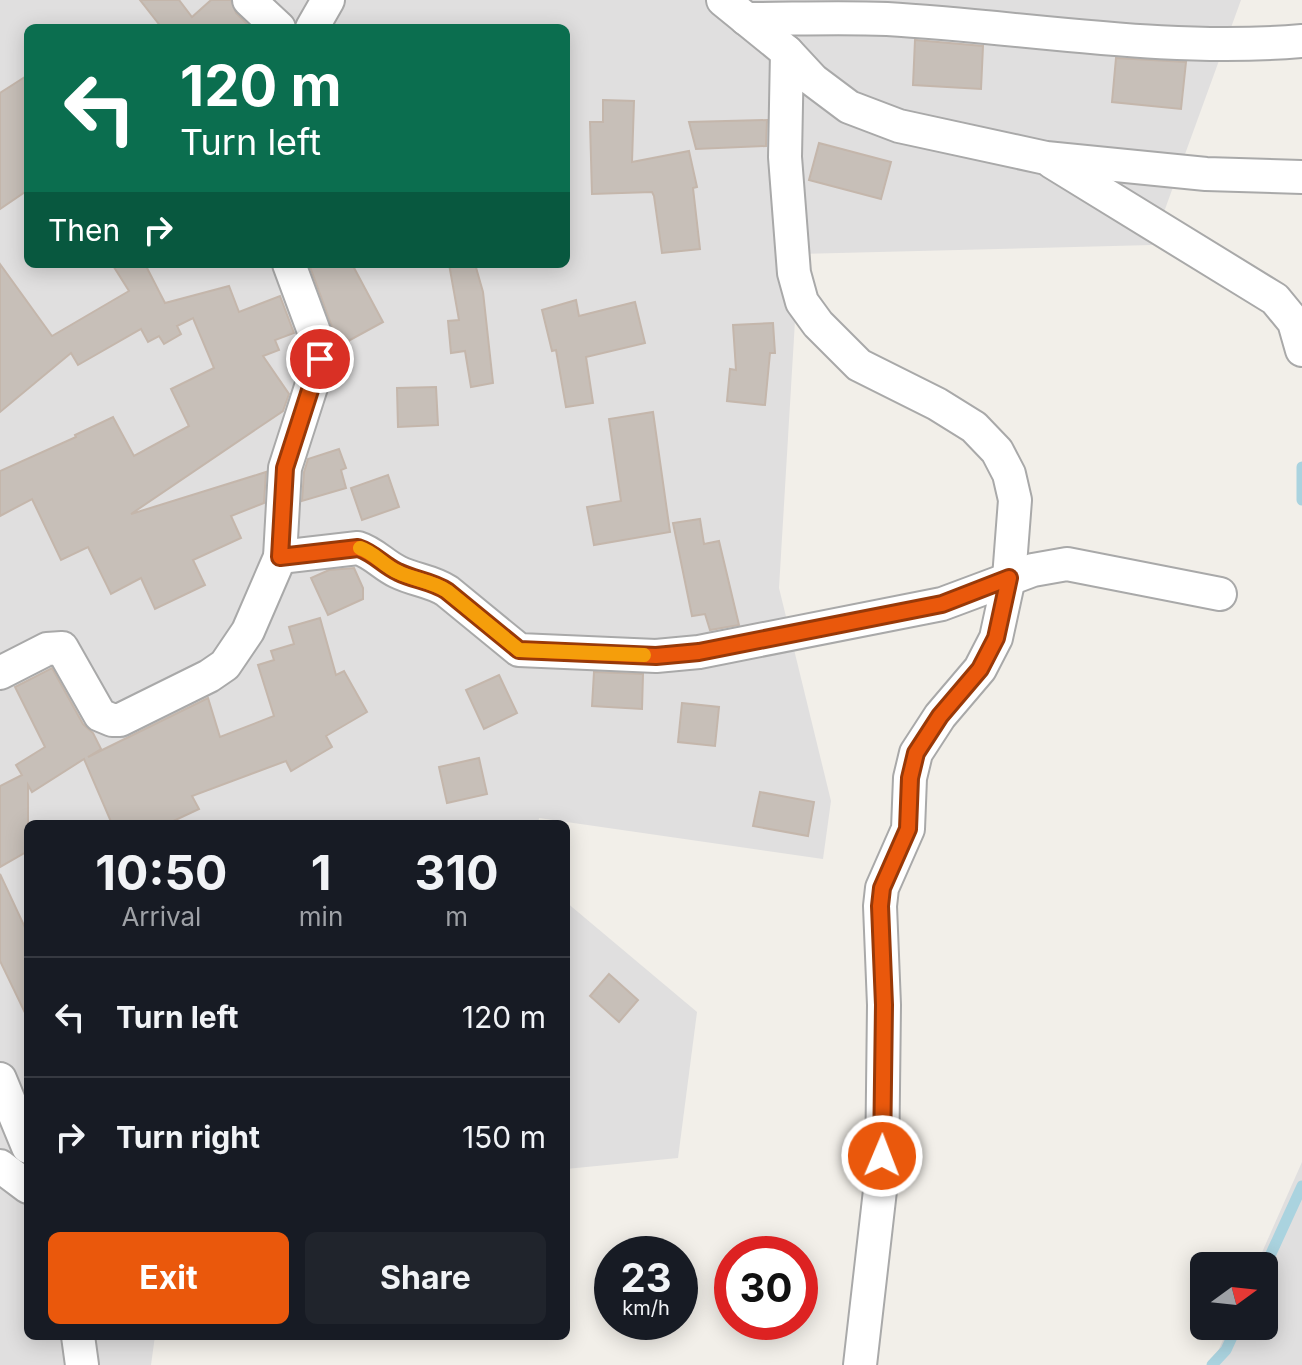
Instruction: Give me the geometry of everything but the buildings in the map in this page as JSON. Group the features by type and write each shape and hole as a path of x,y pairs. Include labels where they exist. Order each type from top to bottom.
{"street":[{"path":"249,0 275,24"},
{"path":"314,24 328,0"},
{"path":"734,10 886,19 1130,41 1256,45 1302,41"},
{"path":"734,10 787,52 813,80 849,107 899,126 1046,158 1206,174 1302,177"},
{"path":"787,52 785,157 794,273 802,302 818,324 859,365 937,404 974,427 997,451 1009,474 1015,500 1009,578 996,638 980,669 940,716 916,753 910,778 908,829 882,888 882,1173 860,1365"},
{"path":"1046,158 1275,299 1294,322 1302,350"},
{"path":"0,673 47,649 62,648 100,715 106,719 120,720 225,665 248,631 280,557 285,468 320,359 319,345 290,268"},
{"path":"280,557 358,548 368,551 398,572 438,585 519,650 656,656 699,652 942,604 1009,578 1067,564 1220,594"},
{"path":"0,1079 24,1137"},
{"path":"0,1166 24,1184"},
{"path":"79,1340 82,1365"}],"shaded area":[{"path":"0,0 1241,0 1152,245 799,254 779,588 831,801 823,859 570,822 570,820 539,818 24,820 24,1340 154,1340 151,1365 0,1365"},
{"path":"570,905 697,1012 678,1158 570,1169"},
{"path":"1302,1162 1302,1365 1212,1365 1223,1340 1278,1340 1278,1252 1262,1252"}],"waterway":[{"path":"1302,467 1302,500"},
{"path":"1272,1252 1302,1186"},
{"path":"1212,1365 1231,1340"}],"slow traffic":[{"path":"360,548 398,572 438,585 519,650 644,655"}],"route":[{"path":"320,359 285,468 280,557 358,548 368,551 398,572 438,585 519,650 656,656 699,652 942,604 1009,578 996,638 980,669 940,716 916,753 910,778 908,829 882,888 882,1156"}]}
